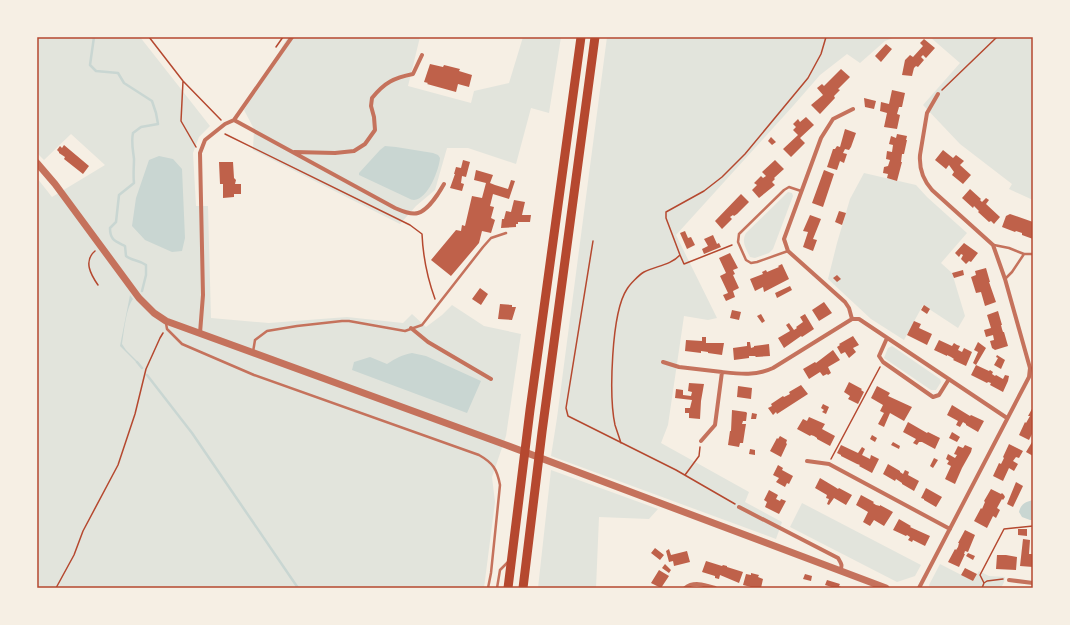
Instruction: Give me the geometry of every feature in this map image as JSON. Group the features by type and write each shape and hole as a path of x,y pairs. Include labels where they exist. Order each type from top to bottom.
{"highway":[{"path":"508,588 527,430 581,37"},
{"path":"523,588 542,432 595,37"}],"street":[{"path":"200,334 203,295 200,153 205,140 225,124 234,120 292,37"},
{"path":"292,152 354,151 365,144 375,130 371,106 372,98 386,83 398,77 413,74 422,55"},
{"path":"918,588 1029,377 1031,360 993,245 927,185 922,173 919,162 927,113 938,94"},
{"path":"852,320 849,308 845,302 788,251 784,239 821,138 833,118 853,109"},
{"path":"234,120 395,208 410,213 419,213 432,202 444,184"},
{"path":"37,163 55,184 139,298 154,313 166,320 200,334 513,448 886,588"},
{"path":"663,362 680,367 722,372 747,374 763,373 852,320 859,320 1007,418"},
{"path":"411,328 428,342 491,379"},
{"path":"887,338 879,356 883,362 933,397 939,395 949,379"},
{"path":"701,441 715,425 722,372"},
{"path":"807,461 829,464 950,529"},
{"path":"739,507 838,558 842,564 840,571"},
{"path":"1009,580 1033,583"},
{"path":"685,588 688,586 701,584 715,588"}],"lane":[{"path":"788,251 752,263 746,260 738,242 739,234 784,190 789,187 802,191"},
{"path":"253,353 255,340 267,331 297,326 349,321 405,330 422,325 491,238 506,233"},
{"path":"993,245 1009,248 1024,254 1033,254"},
{"path":"1005,279 1012,272 1024,254"},
{"path":"166,320 167,329 182,344 254,375 490,461 498,474 500,485 488,588"},
{"path":"497,588 500,570 511,559"}],"path":[{"path":"149,37 183,81 225,124"},
{"path":"738,242 684,264 666,218 666,212 704,191 745,154 769,127 787,102 808,78 821,54 826,37"},
{"path":"938,94 996,37"},
{"path":"183,81 181,121 200,153"},
{"path":"218,130 410,225 422,234 424,259 429,283 438,306"},
{"path":"593,241 566,408 568,416 685,475 739,507"},
{"path":"98,286 92,276 88,261 92,254 101,246"},
{"path":"621,443 615,425 612,394 614,344 619,308 627,289 644,272 673,261 680,255"},
{"path":"56,588 74,556 83,531 118,465 135,414 146,369 160,338 167,329"},
{"path":"829,464 883,362"},
{"path":"685,475 699,456 701,441"},
{"path":"984,583 980,575 1004,528 1033,526"},
{"path":"982,588 987,580 1009,580"}],"shaded area":[{"path":"37,37 140,37 210,126 199,137 193,153 196,206 208,206 211,318 269,323 347,317 403,323 412,314 426,327 452,305 484,326 521,334 506,436 492,477 495,502 484,588 37,588 37,178 52,197 105,165 71,134 44,160 37,153"},
{"path":"288,37 420,37 408,86 471,103 474,91 509,83 523,37 561,37 549,113 531,108 516,164 468,148 447,148 435,190 416,206 400,224 253,150 254,129 244,110"},
{"path":"607,37 896,37 885,41 860,63 847,54 820,75 676,235 717,318 708,320 684,316 668,425 661,443 749,492 745,502 782,522 776,539 551,456"},
{"path":"930,37 1033,37 1033,200 1009,189 1012,184 960,144 923,105 960,63"},
{"path":"385,146 438,155 440,158 435,176 424,195 414,200 359,175 359,173"},
{"path":"159,156 173,159 182,169 185,238 182,251 172,252 145,240 132,226 136,198 149,160"},
{"path":"864,173 916,185 967,233 941,263 952,273 965,316 958,328 923,305 904,340 871,319 828,279 850,199"},
{"path":"788,192 792,193 793,196 773,249 769,253 755,258 750,257 744,242 746,233"},
{"path":"130,295 133,299 127,314 122,344 139,363 139,365 120,346"},
{"path":"892,346 940,379 941,382 936,390 931,390 884,358 888,348"},
{"path":"412,353 426,356 481,381 467,413 352,370 354,362 370,357 387,364 399,357"},
{"path":"551,470 658,509 649,519 599,517 596,588 538,588"},
{"path":"1033,500 1033,520 1022,517 1019,512 1022,505"},
{"path":"802,503 921,565 915,576 897,582 790,527"},
{"path":"940,564 973,581 979,571 989,576 1005,577 1004,582 1001,588 930,588 929,585"}],"building":[{"path":"924,39 935,48 926,58 923,55 921,57 924,60 918,67 916,66 914,68 912,76 902,75 905,60 910,55 913,57 923,46 920,43"},
{"path":"886,44 892,49 881,62 875,56"},
{"path":"430,64 443,67 444,65 460,69 459,71 472,75 469,87 458,84 456,92 427,84 428,83 424,82"},
{"path":"841,69 850,77 838,89 840,90 834,96 835,98 820,114 811,105 823,95 817,88 822,84 824,86"},
{"path":"892,90 905,93 902,107 899,107 897,114 900,115 897,129 884,127 887,113 880,111 881,102 889,104"},
{"path":"864,98 876,101 874,109 865,107"},
{"path":"806,117 814,125 800,138 805,143 791,157 783,149 798,135 793,130 796,127 793,124 798,119 800,122"},
{"path":"845,129 856,133 851,147 849,150 845,149 843,153 847,154 844,163 840,161 837,170 827,167 833,149 837,146 840,147"},
{"path":"897,134 907,136 907,140 904,154 902,154 902,162 897,181 887,178 888,174 883,173 884,167 888,166 890,160 886,159 887,151 892,152 893,145 889,144 891,136 896,138"},
{"path":"771,137 776,142 772,145 768,141"},
{"path":"64,145 89,166 83,174 64,159 65,157 57,150 60,146 62,148"},
{"path":"943,150 953,158 956,155 964,161 960,165 971,175 963,184 952,175 954,172 949,165 946,169 935,160"},
{"path":"463,160 470,162 466,177 462,176 461,183 464,184 462,191 450,188 456,167 461,168"},
{"path":"775,160 784,169 774,178 775,179 772,182 775,185 759,198 752,190 757,185 754,183 761,176 763,178 766,176 762,172"},
{"path":"219,162 233,162 234,178 236,180 235,184 241,184 241,194 234,194 234,197 223,198 223,184 220,184"},
{"path":"476,170 493,175 490,183 508,189 511,180 515,181 509,199 493,194 490,206 494,207 491,218 495,220 491,233 482,231 479,243 451,276 431,260 456,230 461,231 462,225 465,226 472,196 482,198 486,183 474,180"},
{"path":"824,170 834,174 823,207 812,203"},
{"path":"970,189 981,199 980,200 982,202 986,198 989,200 986,204 1000,217 994,224 991,221 989,222 974,206 973,208 962,198"},
{"path":"741,194 749,202 737,214 730,217 732,219 722,229 715,221"},
{"path":"514,200 525,202 522,215 531,215 530,222 518,222 516,227 501,228 502,219 504,219 506,211 511,212"},
{"path":"839,211 846,213 842,225 835,222"},
{"path":"1010,214 1033,222 1033,239 1022,235 1022,233 1002,227 1006,216"},
{"path":"810,215 821,219 813,239 817,240 813,251 803,247 808,232 803,231"},
{"path":"685,231 688,238 691,237 695,245 687,249 680,233"},
{"path":"713,235 717,244 719,243 721,247 704,254 702,249 708,246 704,239"},
{"path":"964,243 978,253 971,262 969,261 966,264 961,259 963,255 961,254 959,257 955,253"},
{"path":"730,253 738,268 733,270 735,274 733,275 739,288 733,291 735,297 726,301 723,295 728,293 720,276 726,273 719,258"},
{"path":"782,264 789,279 764,292 763,287 755,291 750,279 763,274 762,272 766,270 767,272 779,267 778,266"},
{"path":"986,268 996,302 985,306 981,292 976,293 971,277 976,275 975,271"},
{"path":"963,270 964,275 954,278 952,273"},
{"path":"837,275 841,279 837,282 833,278"},
{"path":"790,286 792,290 777,298 775,293"},
{"path":"480,288 488,294 481,305 472,299"},
{"path":"824,302 832,313 819,321 812,310"},
{"path":"500,304 512,305 512,307 516,307 512,320 498,319"},
{"path":"924,305 930,309 927,314 921,310"},
{"path":"732,310 741,312 739,320 730,318"},
{"path":"998,311 1008,346 995,350 992,348 990,341 994,340 993,335 986,337 984,330 991,328 987,315"},
{"path":"761,314 765,321 762,323 757,316"},
{"path":"805,314 814,329 784,348 778,338 790,331 786,325 789,323 794,330 803,322 800,317"},
{"path":"914,321 921,324 919,328 932,334 927,345 907,335"},
{"path":"853,336 859,345 853,348 856,352 849,358 845,352 841,354 837,347 840,345 839,344"},
{"path":"702,337 706,337 706,343 724,343 722,355 701,351 701,353 685,351 686,340 702,341"},
{"path":"939,340 952,346 954,343 960,346 958,350 962,352 964,348 972,352 966,366 953,360 954,359 947,355 934,350"},
{"path":"747,342 750,342 751,348 754,346 769,344 770,356 749,356 749,358 734,360 733,348 747,346"},
{"path":"978,342 986,348 976,365 973,363 978,352 974,350"},
{"path":"833,350 840,360 828,367 831,373 823,376 820,372 809,379 803,369 815,362 816,363"},
{"path":"997,355 1005,360 1001,369 994,365 998,358 996,357"},
{"path":"976,365 989,371 990,370 993,372 992,374 1003,379 1005,375 1009,376 1003,392 990,385 991,383 987,383 971,375"},
{"path":"849,382 862,389 861,390 864,392 858,404 848,399 850,396 844,392"},
{"path":"689,383 704,384 700,419 689,418 689,413 685,413 685,408 690,408 692,400 675,398 676,389 683,390 683,395 691,396 692,392 688,391"},
{"path":"801,385 808,394 777,414 776,412 773,415 768,408 772,406 771,404 783,396 784,397 790,394 789,392"},
{"path":"738,386 752,388 751,399 737,397"},
{"path":"877,386 890,393 888,396 912,407 904,421 890,413 884,427 878,424 884,413 880,411 883,405 871,398"},
{"path":"823,404 829,407 826,414 822,412 824,410 821,408"},
{"path":"952,405 970,416 971,415 984,421 978,432 963,422 960,427 956,425 958,421 947,415"},
{"path":"1033,407 1033,432 1029,440 1019,435 1025,422 1026,423 1030,416 1028,416"},
{"path":"732,410 747,413 746,421 743,421 742,424 746,424 743,443 740,443 739,447 728,445 731,431"},
{"path":"752,413 757,414 756,419 751,419"},
{"path":"809,417 825,424 822,429 835,436 830,446 814,436 810,436 797,429 803,419 807,421"},
{"path":"908,422 927,433 928,432 940,438 935,449 922,442 919,442 917,445 913,443 916,439 903,432"},
{"path":"952,432 960,437 957,442 949,438"},
{"path":"872,435 877,438 875,442 870,439"},
{"path":"780,436 787,440 787,444 781,457 770,451 777,438 778,439"},
{"path":"893,442 900,446 899,449 891,445"},
{"path":"1033,442 1033,456 1026,452"},
{"path":"1009,444 1023,451 1019,458 1016,457 1013,461 1018,464 1014,471 1009,468 1003,481 993,476 999,463 1001,464 1004,458 1003,457"},
{"path":"841,445 858,453 862,447 865,449 862,455 870,459 871,455 879,459 872,473 837,453"},
{"path":"965,445 972,448 971,452 955,484 945,479 951,466 947,464 949,461 946,459 948,454 955,458 957,455 954,454 958,446 963,448"},
{"path":"750,449 755,450 755,455 749,454"},
{"path":"934,458 938,460 933,468 930,466"},
{"path":"888,464 903,474 905,470 909,472 908,475 919,481 914,491 896,479 895,481 883,474"},
{"path":"778,465 783,468 782,470 793,476 789,484 787,483 785,487 776,482 779,478 773,475"},
{"path":"820,478 838,489 839,488 852,495 846,505 834,498 829,505 827,504 829,499 826,498 827,495 815,488"},
{"path":"1016,482 1023,486 1013,507 1007,504"},
{"path":"926,488 942,497 936,507 921,498"},
{"path":"991,489 1001,494 1002,493 1005,497 1003,500 1002,499 997,508 1000,510 996,518 993,516 987,528 974,521 981,508 982,509 985,502 984,501"},
{"path":"769,490 778,495 776,499 786,501 779,514 765,507 767,502 764,500"},
{"path":"861,495 874,502 873,503 876,505 880,505 893,512 884,526 874,520 870,526 863,522 868,512 856,505"},
{"path":"899,519 911,526 910,527 930,536 925,546 913,540 912,542 908,540 910,537 907,535 906,536 893,530"},
{"path":"1018,529 1027,529 1027,536 1018,535"},
{"path":"965,530 975,535 968,552 965,551 959,567 948,562 955,549 956,550 958,547 958,543"},
{"path":"1023,539 1030,540 1029,554 1033,554 1033,567 1020,566"},
{"path":"655,548 664,555 660,560 651,553"},
{"path":"669,549 671,555 687,551 690,562 674,566 673,561 669,562 666,551"},
{"path":"968,553 975,556 973,560 966,556"},
{"path":"997,555 1017,557 1016,570 996,569"},
{"path":"706,561 743,572 739,583 720,575 719,579 715,578 715,576 702,572"},
{"path":"665,564 671,570 669,573 662,568"},
{"path":"965,568 977,574 973,581 961,575"},
{"path":"659,570 669,576 661,588 651,583"},
{"path":"751,573 759,575 758,577 763,579 761,588 743,585 746,574 751,575"},
{"path":"805,574 812,576 811,581 803,579"},
{"path":"827,580 840,584 839,586 843,588 835,588 825,585"}],"waterway":[{"path":"94,37 90,65 96,71 118,73 124,83 152,101 156,113 158,124 141,127 133,133 134,183 119,195 116,222 110,228 112,238 125,246 126,256 146,265 146,275 142,291"},
{"path":"137,362 142,368"},
{"path":"147,375 192,433 298,588"}]}
